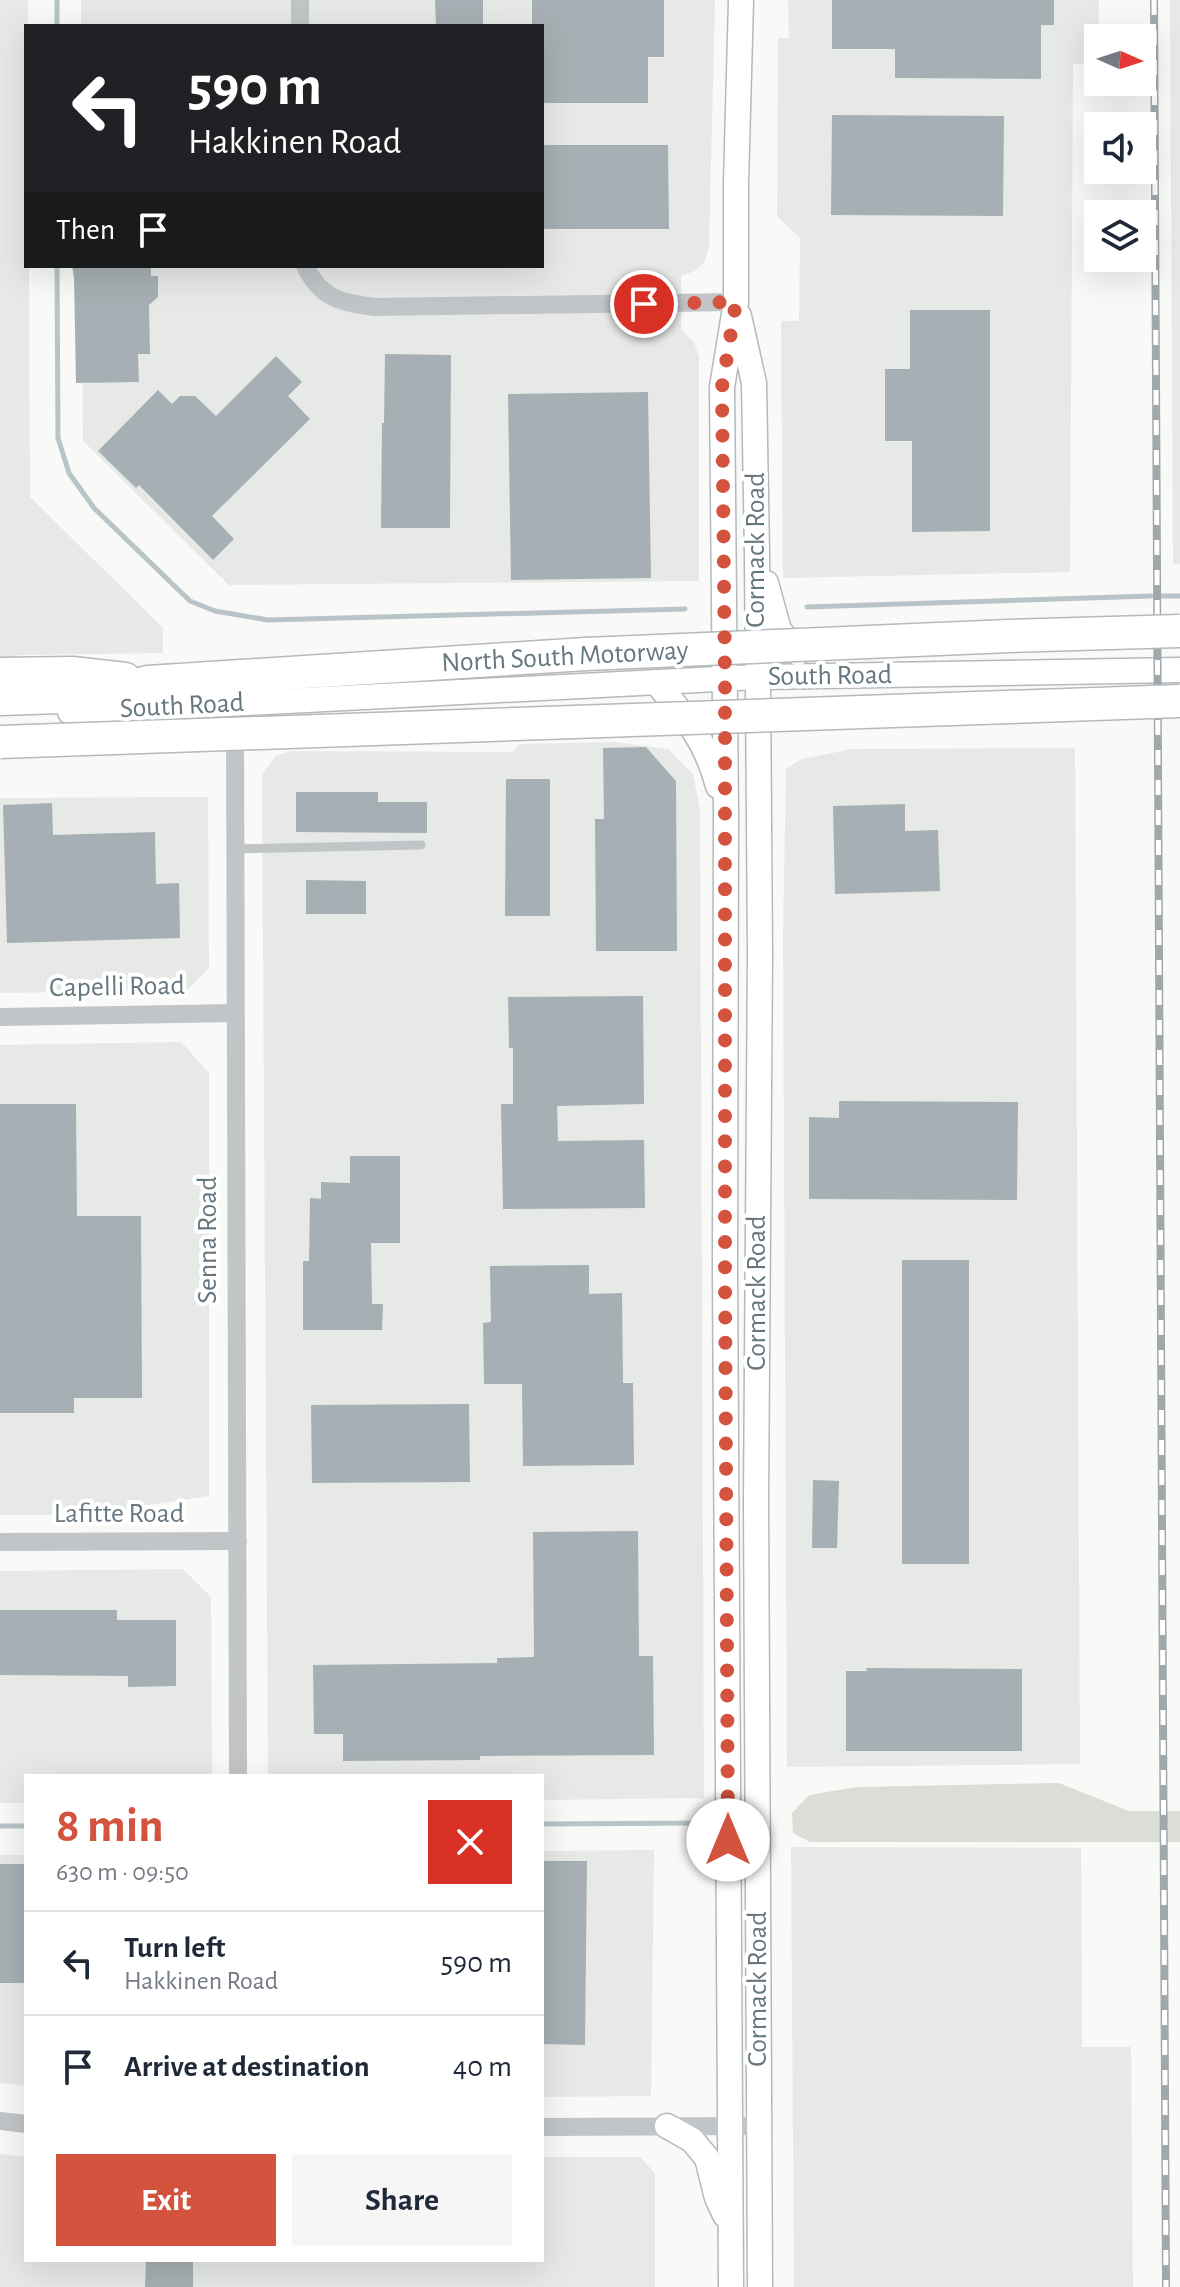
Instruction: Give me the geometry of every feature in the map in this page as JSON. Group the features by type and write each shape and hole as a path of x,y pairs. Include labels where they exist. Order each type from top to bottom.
{"highway":[{"name":"North South Motorway","path":"0,699 91,696 148,682 586,654 1180,631"},
{"path":"0,674 72,673 148,682"},
{"path":"0,742 1180,701"}],"street":[{"path":"300,0 300,24"},
{"name":"Cormack Road","path":"731,2287 722,387 736,302 741,0"},
{"path":"306,268 313,282 328,296 374,307 736,302"},
{"name":"Cormack Road","path":"736,302 754,383 757,554 760,954 756,1501 760,2287"},
{"path":"757,554 779,630 817,676"},
{"name":"South Road","path":"0,715 757,677 1180,670"},
{"path":"656,682 695,729 711,761 726,815"},
{"name":"Senna Road","path":"235,703 238,1774"},
{"path":"726,955 760,954"},
{"name":"Capelli Road","path":"0,1017 235,1013"},
{"name":"Lafitte Road","path":"0,1542 238,1541"},
{"path":"0,2121 24,2124"},
{"path":"667,2126 692,2140 707,2158 717,2198 731,2228"},
{"path":"544,2127 758,2126"}],"lane":[{"path":"236,849 421,845"}],"shaded area":[{"path":"0,0 28,0 28,24 24,24 24,268 29,268 30,497 163,628 163,653 18,655 14,661 0,661"},
{"path":"81,0 715,0 709,245 705,261 695,271 681,276 681,330 694,342 699,357 699,581 229,585 83,441 82,268 544,268 544,24 81,24"},
{"path":"788,0 1099,0 1099,24 1084,24 1084,64 1073,64 1070,572 783,578 781,321 799,321 800,238 777,216 778,38 789,38"},
{"path":"1170,0 1180,0 1180,564 1173,564"},
{"path":"614,742 668,749 693,774 700,810 704,1798 544,1800 544,1774 268,1774 262,775 275,757 289,751 513,752 519,744"},
{"path":"1075,748 1080,1764 787,1767 783,938 786,769 801,759 853,749"},
{"path":"208,797 209,968 187,990 0,993 0,798"},
{"path":"181,1042 209,1073 209,1496 82,1515 0,1515 0,1045"},
{"path":"183,1569 211,1597 212,1774 24,1774 24,1803 0,1803 0,1571"},
{"path":"1059,1783 1129,1811 1180,1811 1180,1842 810,1842 793,1833 792,1813 809,1795 857,1787"},
{"path":"791,1847 1081,1848 1082,2047 1131,2047 1133,2287 794,2287"},
{"path":"654,1850 651,2096 544,2097 544,1851"},
{"path":"0,1855 24,1855 24,2086 0,2083"},
{"path":"0,2154 24,2157 24,2262 544,2262 544,2157 640,2157 655,2173 655,2287 0,2287"}],"building":[{"path":"435,0 483,0 483,24 436,24"},
{"path":"532,0 664,0 664,57 648,57 648,103 544,103 544,24 532,24"},
{"path":"832,0 1054,0 1054,25 1041,25 1041,79 895,78 895,49 832,49"},
{"path":"832,115 1004,116 1003,216 831,215"},
{"path":"544,145 668,145 669,229 544,229"},
{"path":"72,268 151,268 151,276 158,276 158,297 149,305 150,354 138,354 139,382 76,383"},
{"path":"910,310 990,310 990,531 912,532 912,441 885,441 885,369 910,369"},
{"path":"385,354 451,355 450,528 381,528"},
{"path":"276,356 302,382 288,396 310,419 212,516 234,539 213,560 139,485 136,488 98,451 158,390 172,404 180,396 195,396 216,416"},
{"path":"648,392 651,578 511,580 508,394"},
{"path":"646,747 676,781 677,951 596,951 595,819 604,819 603,748"},
{"path":"506,779 550,779 550,916 505,916"},
{"path":"296,792 378,792 378,802 427,802 427,833 296,832"},
{"path":"52,803 53,835 155,832 156,884 179,883 180,938 7,943 3,805"},
{"path":"905,804 905,831 938,830 940,891 835,894 833,806"},
{"path":"306,880 366,881 366,914 306,914"},
{"path":"643,996 644,1104 557,1106 558,1141 644,1140 645,1208 503,1209 501,1104 513,1104 513,1048 509,1048 508,997"},
{"path":"839,1101 1018,1102 1017,1200 809,1199 809,1117 839,1118"},
{"path":"0,1104 76,1104 77,1216 141,1216 142,1398 74,1398 74,1413 0,1413"},
{"path":"350,1156 400,1156 400,1243 371,1243 372,1304 383,1304 382,1330 303,1330 303,1261 309,1261 310,1198 321,1199 321,1182 350,1183"},
{"path":"902,1260 969,1260 969,1564 902,1564"},
{"path":"589,1265 589,1294 622,1293 623,1383 633,1383 634,1465 523,1466 522,1384 484,1384 483,1323 491,1322 490,1266"},
{"path":"469,1404 470,1482 312,1483 311,1405"},
{"path":"813,1480 839,1481 837,1548 812,1548"},
{"path":"638,1531 639,1656 653,1656 654,1755 343,1761 343,1734 314,1734 313,1665 497,1663 497,1658 534,1657 533,1532"},
{"path":"0,1610 117,1610 117,1620 176,1620 176,1686 128,1687 128,1676 0,1675"},
{"path":"866,1668 1022,1669 1022,1751 846,1751 846,1671 867,1671"},
{"path":"544,1861 587,1861 585,2045 544,2044"},
{"path":"0,1864 24,1864 24,1983 0,1983"},
{"path":"146,2262 193,2262 193,2287 145,2287"}],"waterway":[{"path":"57,0 57,24"},
{"path":"57,268 58,438 69,473 94,508 190,601 215,611 268,620 685,609"},
{"path":"807,607 1151,596"},
{"path":"1162,596 1180,596"},
{"path":"544,1824 700,1823"},
{"path":"0,1826 24,1826"}],"railway":[{"path":"1154,0 1166,2287"}],"route":[{"path":"644,304 736,302 722,387 728,1840"}]}
